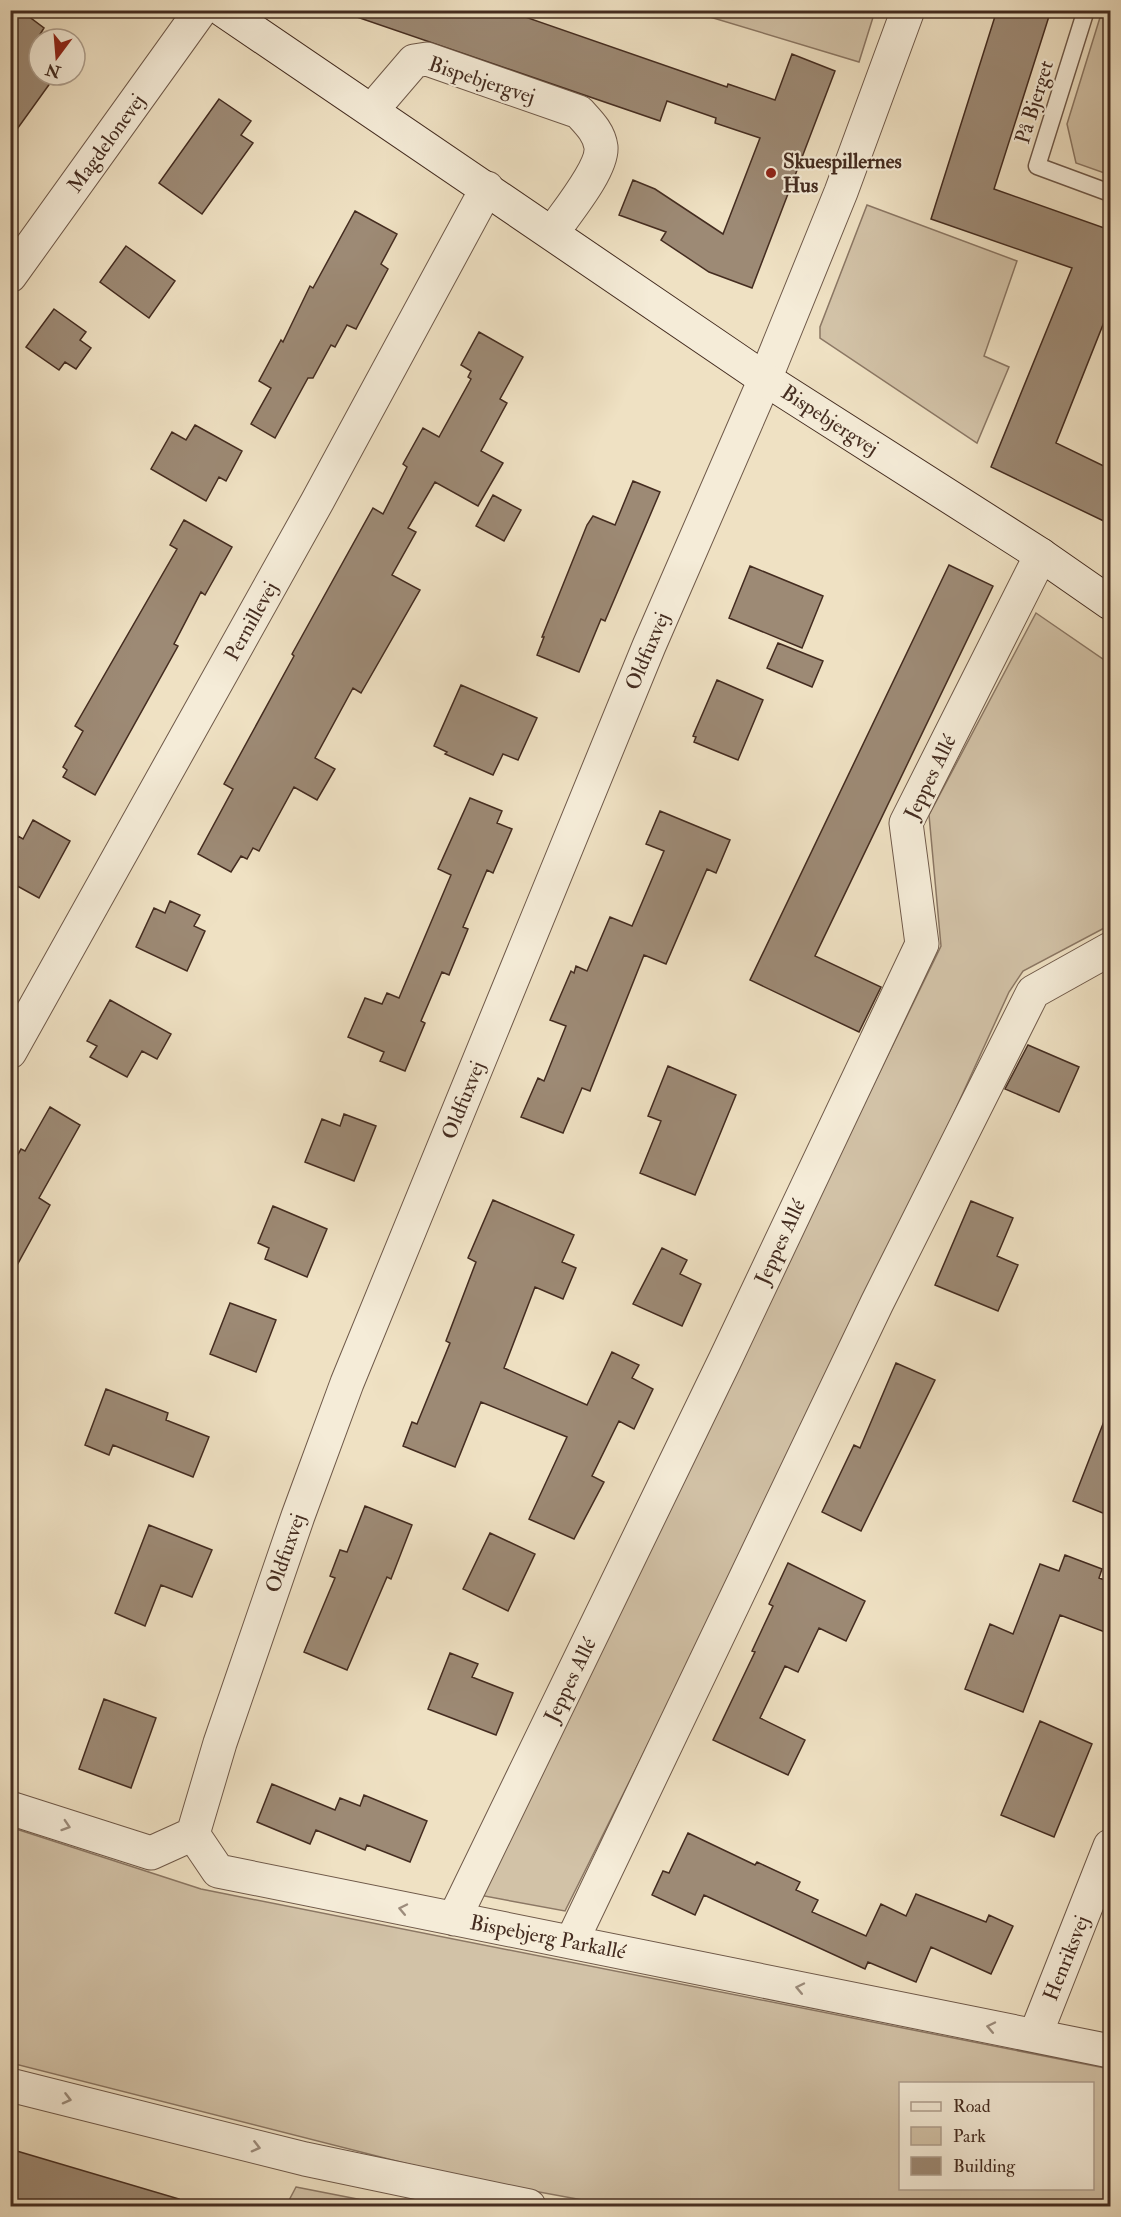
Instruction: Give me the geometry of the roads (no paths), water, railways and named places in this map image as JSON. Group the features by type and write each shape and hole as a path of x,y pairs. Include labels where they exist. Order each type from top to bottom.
{"street":[{"name":"Magdelonevej","path":"10,276 201,10"},
{"name":"Bispebjergvej","path":"223,10 553,232 765,379 1041,555 1110,603"},
{"name":"Oldfuxvej","path":"193,1834 220,1743 294,1526 347,1383 649,646 765,379 841,192 908,10"},
{"name":"Bispebjergvej","path":"372,110 414,61 427,59 579,112 594,127 601,148 596,167 553,232"},
{"name":"Pernillevej","path":"10,1052 317,502 488,188"},
{"name":"Jeppes Allé","path":"454,1919 720,1371 922,944 906,823 1041,555"},
{"path":"572,1941 877,1303 1033,992 1110,949"},
{"path":"10,1808 151,1853 193,1834"},
{"name":"Bispebjerg Parkallé","path":"193,1834 218,1871 1110,2051"},
{"name":"Henriksvej","path":"1035,2036 1110,1846"},
{"path":"10,2085 434,2198 529,2206"}],"lane":[{"name":"På Bjerget","path":"1086,10 1037,166 1110,193"}],"place":[{"name":"Skuespillernes Hus","path":"771,173"}]}
